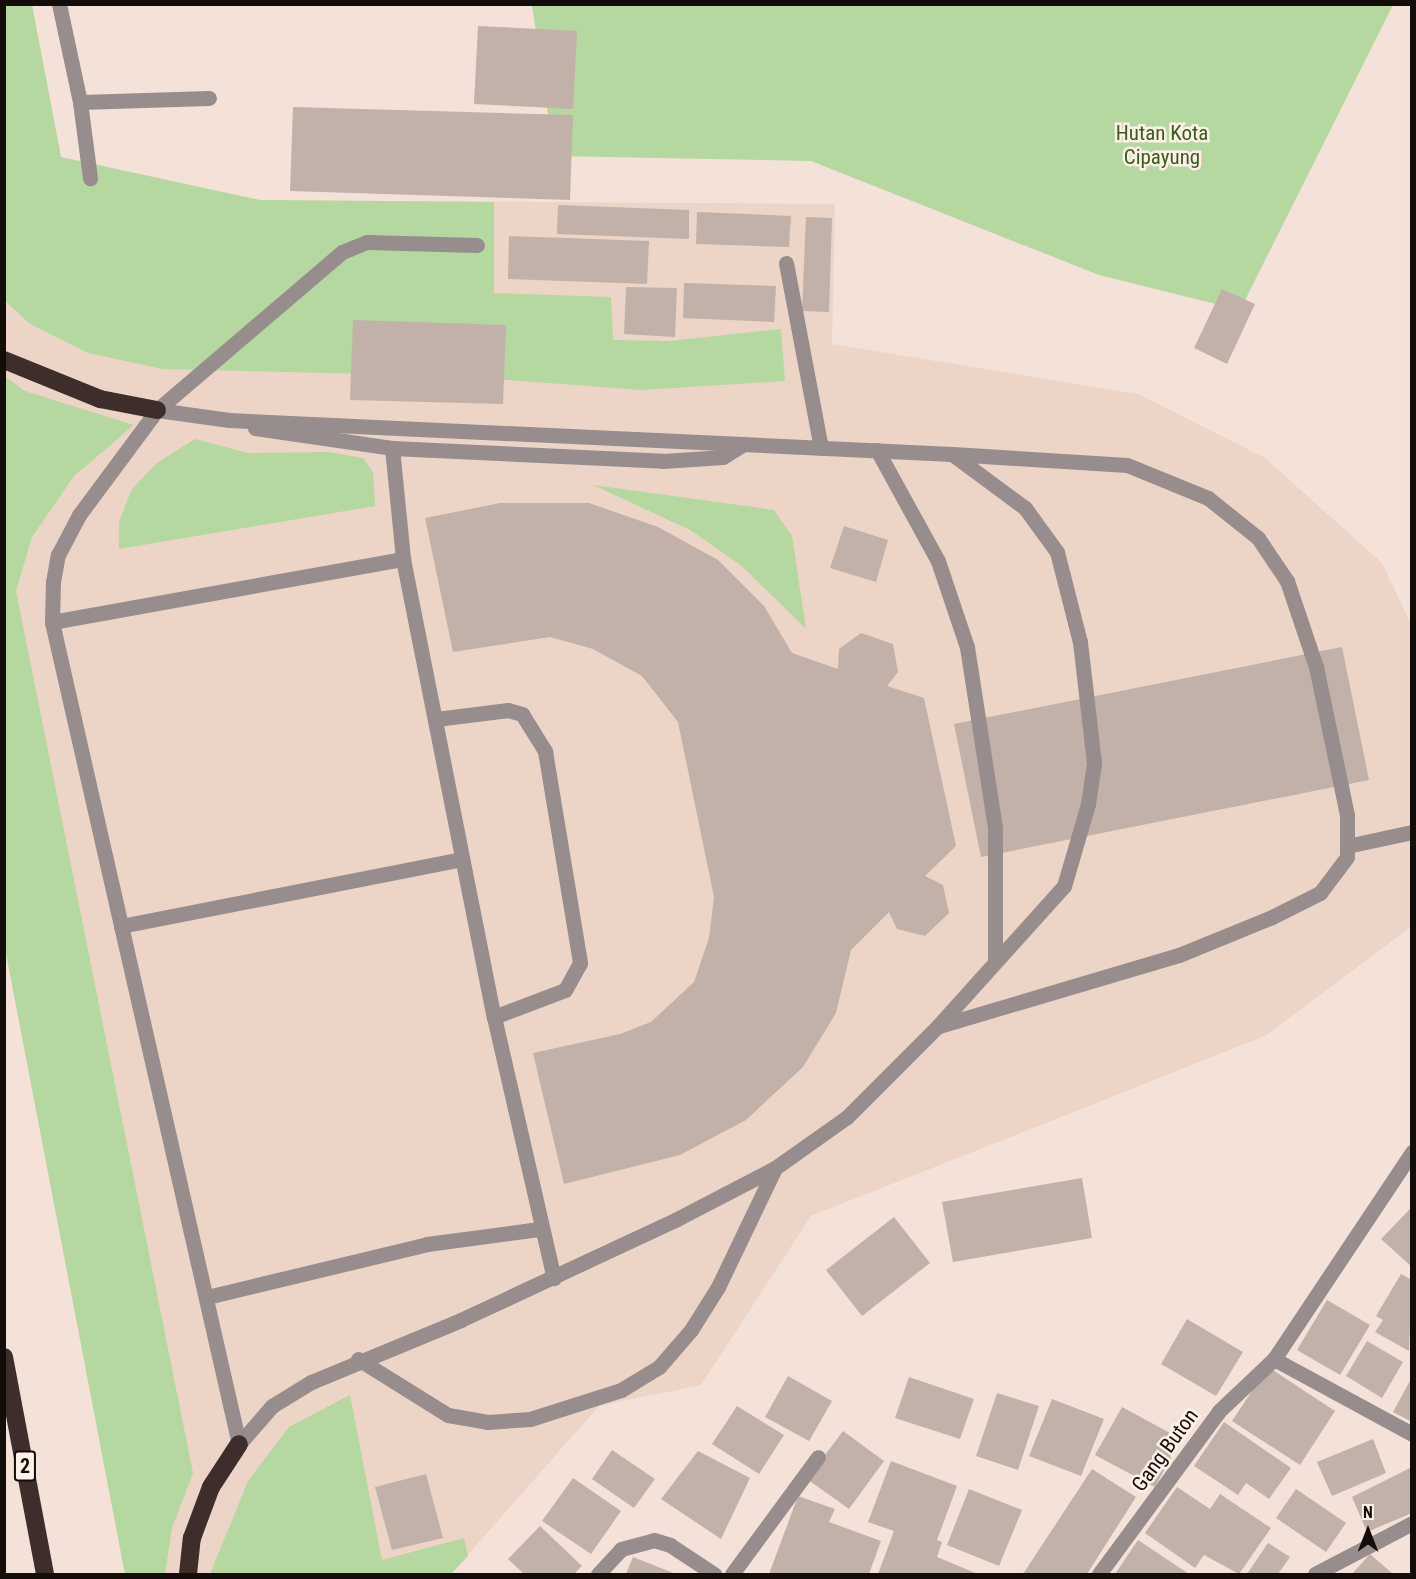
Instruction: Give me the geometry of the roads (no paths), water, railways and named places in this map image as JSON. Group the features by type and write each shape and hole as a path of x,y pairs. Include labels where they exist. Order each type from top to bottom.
{"highway":[{"path":"4,360 100,399 158,410"},
{"name":"2","path":"4,1357 45,1575"},
{"path":"188,1575 192,1538 207,1497 238,1444"}],"street":[{"path":"59,4 80,102 90,178"},
{"path":"80,102 209,98"},
{"path":"238,1444 207,1297 52,622 53,582 63,545 100,481 158,410 352,246 367,242 477,245"},
{"path":"786,263 820,448"},
{"path":"158,410 230,420 877,450 1127,465 1208,498 1258,538 1287,581 1316,667 1347,815 1347,858 1320,893 1272,917 1179,955 938,1026"},
{"path":"230,420 268,432 392,448 699,462 723,457 744,444"},
{"path":"392,448 403,559 436,719 461,859 539,1229 554,1278"},
{"path":"877,450 938,561 967,647 995,827 995,960"},
{"path":"238,1444 272,1406 358,1359 461,1320 554,1278 775,1168 847,1117 938,1026 1064,886 1088,804 1094,762 1080,642 1057,552 1024,508 952,454"},
{"path":"52,622 403,559"},
{"path":"436,719 508,710 522,714 545,751 579,963 565,990 494,1017"},
{"path":"1347,846 1412,832"},
{"path":"121,926 461,859"},
{"name":"Gang Buton","path":"1099,1575 1219,1411 1274,1359 1412,1152"},
{"path":"358,1359 448,1415 487,1422 530,1419 621,1390 659,1366 691,1330 718,1287 775,1168"},
{"path":"207,1297 427,1244 539,1229"},
{"path":"1274,1359 1412,1434"},
{"path":"732,1575 818,1457"},
{"path":"1315,1575 1412,1523"},
{"path":"598,1575 621,1549 654,1540 670,1545 714,1575"}],"park label":[{"name":"Hutan Kota Cipayung","path":"1162,145"}]}
